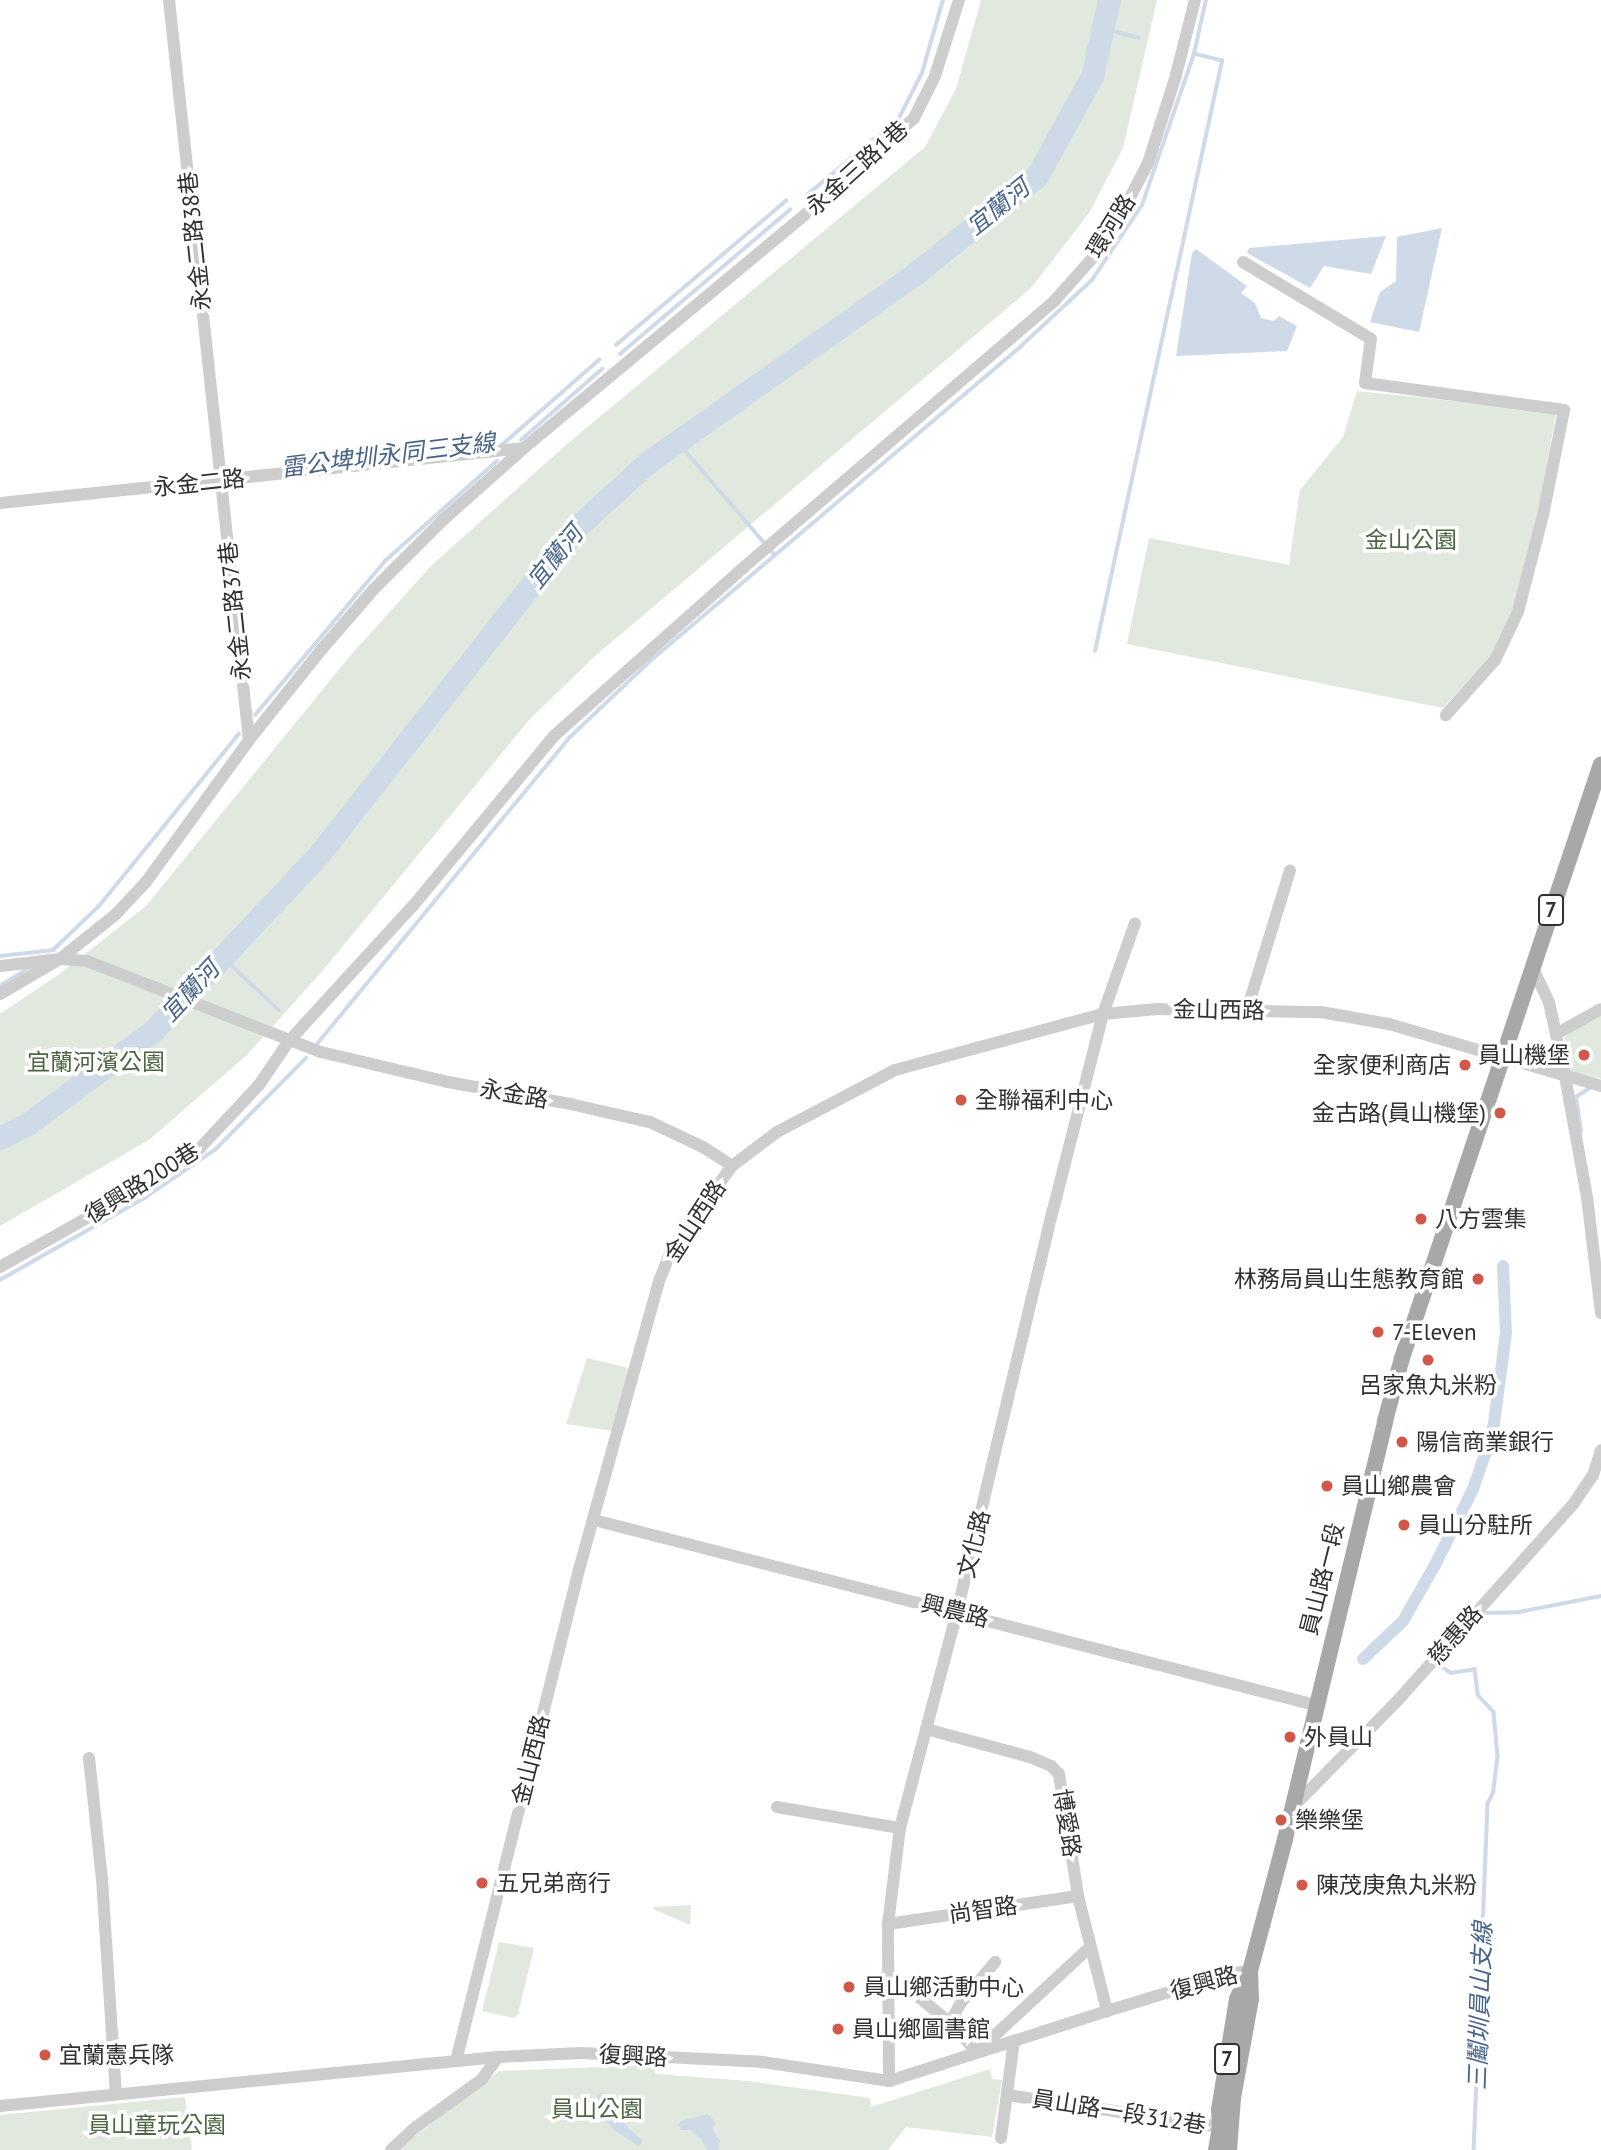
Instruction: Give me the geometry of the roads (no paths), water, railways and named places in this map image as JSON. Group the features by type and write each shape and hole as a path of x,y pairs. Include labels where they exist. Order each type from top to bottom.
{"main road":[{"name":"員山路一段","path":"1229,2150 1226,2128 1219,2110 1237,1999 1250,1970 1292,1808 1315,1705 1402,1358 1601,764"},
{"name":"員山路一段","path":"1216,2150 1226,2128"}],"street":[{"name":"永金二路38巷","path":"169,0 220,481"},
{"name":"永金三路1巷","path":"0,994 60,959 115,915 146,882 249,740 374,589 443,520 524,448 800,219 914,118 935,76 959,0"},
{"name":"環河路","path":"289,1041 412,907 555,735 599,693 1055,300 1090,261 1119,219 1148,163 1176,75 1195,0"},
{"path":"1243,262 1371,339 1365,383 1564,410 1543,514 1518,612 1495,660 1446,715"},
{"name":"永金二路","path":"0,503 524,448"},
{"name":"永金二路37巷","path":"220,481 249,740"},
{"path":"1247,1010 1290,870"},
{"name":"文化路","path":"889,2081 888,1924 900,1828 957,1612 1103,1014 1135,923"},
{"name":"永金路","path":"0,966 60,959 87,961 289,1041 409,1073 650,1122 703,1147 732,1166"},
{"path":"1532,967 1549,1002 1565,1076 1587,1197 1601,1313"},
{"name":"金山西路","path":"456,2061 594,1520 659,1280 671,1252 732,1166 777,1132 895,1070 1103,1014 1158,1009 1321,1012 1379,1022 1565,1076"},
{"path":"1556,1034 1601,1009"},
{"name":"復興路200巷","path":"0,1267 142,1187 200,1148 260,1085 289,1041"},
{"path":"1565,1076 1601,1086"},
{"path":"1565,1076 1601,1095"},
{"name":"慈惠路","path":"1292,1808 1399,1699 1574,1503 1593,1475 1601,1450"},
{"name":"興農路","path":"594,1520 1315,1705"},
{"name":"博愛路","path":"926,1729 1030,1757 1051,1766 1059,1773 1079,1896 1107,2011"},
{"path":"89,1758 102,1880 116,2094"},
{"path":"778,1807 900,1828"},
{"name":"尚智路","path":"888,1924 1079,1896"},
{"path":"887,1976 902,1983 950,2023 977,2052 1090,1947"},
{"path":"950,2023 960,2004 995,1962"},
{"name":"復興路","path":"0,2106 498,2057 581,2053 762,2062 889,2081 1107,2011 1250,1970"},
{"path":"1001,2138 1014,2041"},
{"path":"391,2150 416,2127 482,2079 498,2057"},
{"name":"員山路一段312巷","path":"1007,2095 1226,2128"}],"water":[{"path":"1442,228 1419,332 1370,322 1380,292 1396,281 1397,237"},
{"path":"1386,236 1371,274 1324,266 1310,288 1247,253 1249,248"},
{"path":"1196,249 1247,286 1241,293 1255,303 1261,318 1274,321 1279,316 1297,326 1287,351 1176,356 1192,253"},
{"path":"602,2092 609,2096 628,2128 642,2140 642,2144 638,2146 614,2130 600,2114 597,2096"},
{"path":"708,2114 715,2122 713,2130 720,2141 718,2150 707,2150 701,2139 690,2130 681,2130 679,2125 681,2121"}],"waterway":[{"path":"807,195 899,118 922,73 943,0"},
{"name":"宜蘭河","path":"0,1138 29,1123 154,1030 320,853 576,528 647,463 916,273 1037,176 1092,76 1109,0"},
{"path":"317,1044 568,739 649,662 1020,347 1092,280 1142,205 1194,54 1206,0"},
{"path":"1102,28 1139,38"},
{"path":"1095,651 1222,61 1194,54"},
{"name":"雷公埤圳永同三支線","path":"616,345 786,201"},
{"path":"620,354 790,210"},
{"name":"雷公埤圳永同三支線","path":"438,451 503,444 599,360"},
{"path":"521,440 602,369"},
{"path":"677,441 775,555"},
{"path":"255,715 385,561 497,461"},
{"path":"53,950 99,906 239,734"},
{"path":"0,956 54,950"},
{"path":"230,964 279,1010"},
{"path":"0,986 31,967"},
{"path":"0,1280 146,1197 216,1149 306,1058"},
{"name":"三鬮圳員山支線","path":"1581,1132 1576,1097 1590,1088"},
{"path":"1363,1659 1403,1621 1473,1489 1494,1423 1506,1333 1503,1266"},
{"path":"1480,1613 1519,1612 1601,1596"},
{"name":"三鬮圳員山支線","path":"1437,1663 1451,1673 1475,1669 1478,1695 1494,1712 1498,1757 1494,1792 1488,1804 1474,2150"}],"place":[{"name":"員山機堡","path":"1584,1055"},
{"name":"全家便利商店","path":"1465,1065"},
{"name":"全聯福利中心","path":"961,1100"},
{"name":"金古路(員山機堡)","path":"1500,1113"},
{"name":"八方雲集","path":"1421,1219"},
{"name":"林務局員山生態教育館","path":"1478,1279"},
{"name":"7-Eleven","path":"1378,1332"},
{"name":"呂家魚丸米粉","path":"1428,1360"},
{"name":"陽信商業銀行","path":"1402,1442"},
{"name":"員山鄉農會","path":"1327,1486"},
{"name":"員山分駐所","path":"1404,1525"},
{"name":"外員山","path":"1290,1737"},
{"name":"樂樂堡","path":"1281,1820"},
{"name":"五兄弟商行","path":"482,1883"},
{"name":"陳茂庚魚丸米粉","path":"1302,1885"},
{"name":"員山鄉活動中心","path":"849,1987"},
{"name":"員山鄉圖書館","path":"838,2029"},
{"name":"宜蘭憲兵隊","path":"45,2055"}],"park label":[{"name":"金山公園","path":"1411,540"},
{"name":"宜蘭河濱公園","path":"96,1062"},
{"name":"員山公園","path":"597,2109"},
{"name":"員山童玩公園","path":"157,2125"}]}
